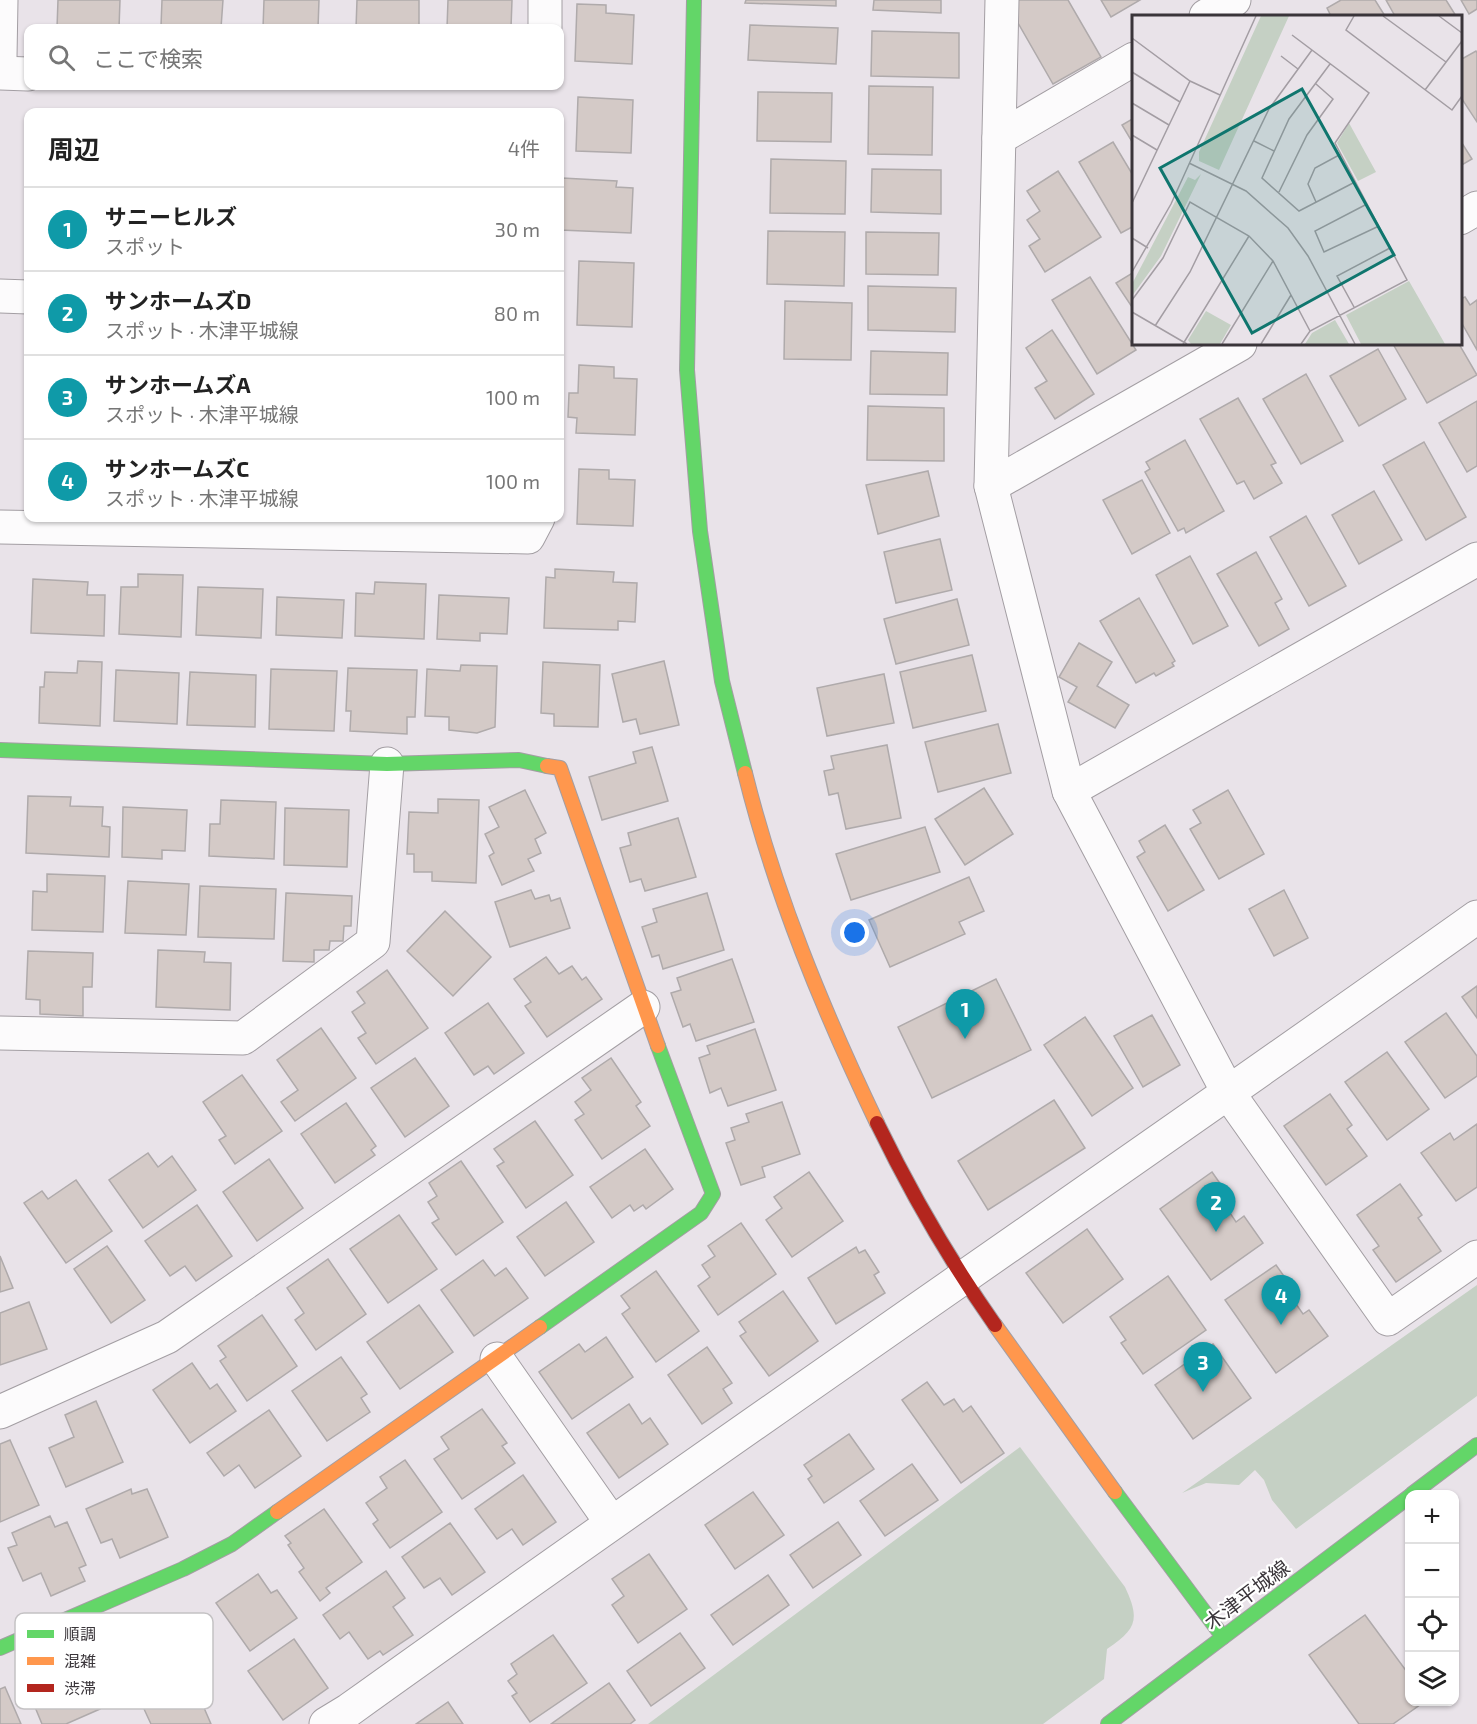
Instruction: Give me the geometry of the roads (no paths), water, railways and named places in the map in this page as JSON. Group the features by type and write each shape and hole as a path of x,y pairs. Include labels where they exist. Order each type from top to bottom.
{"street":[{"path":"0,57 1,0"},
{"path":"545,0 545,24"},
{"path":"694,0 687,370 700,531 722,681 754,809 799,944 844,1054 898,1166 963,1278 1150,1542 1223,1637"},
{"path":"1002,0 991,486 1069,791 1229,1094 1388,1319 1477,1257"},
{"path":"1208,15 1234,0"},
{"path":"999,138 1132,60"},
{"path":"0,74 24,74"},
{"path":"1462,217 1477,208"},
{"path":"0,296 24,297"},
{"path":"991,486 1238,345"},
{"path":"0,527 528,537 536,522"},
{"path":"1069,791 1477,558"},
{"path":"0,750 387,764 519,760 560,768 643,1007 713,1194 702,1213 232,1544 183,1569 81,1613"},
{"path":"0,1033 243,1038 373,942 387,764"},
{"path":"326,1724 349,1710 611,1522 1229,1094 1477,917"},
{"path":"0,1412 167,1337 643,1007"},
{"path":"497,1359 611,1522"},
{"name":"木津平城線","path":"1419,1490 1477,1445"},
{"name":"木津平城線","path":"1108,1724 1405,1500"},
{"path":"0,1648 15,1642"}],"place":[{"name":"サニーヒルズ","path":"965,1039"},
{"name":"サンホームズD","path":"1216,1232"},
{"name":"サンホームズC","path":"1281,1325"},
{"name":"サンホームズA","path":"1203,1392"}]}
